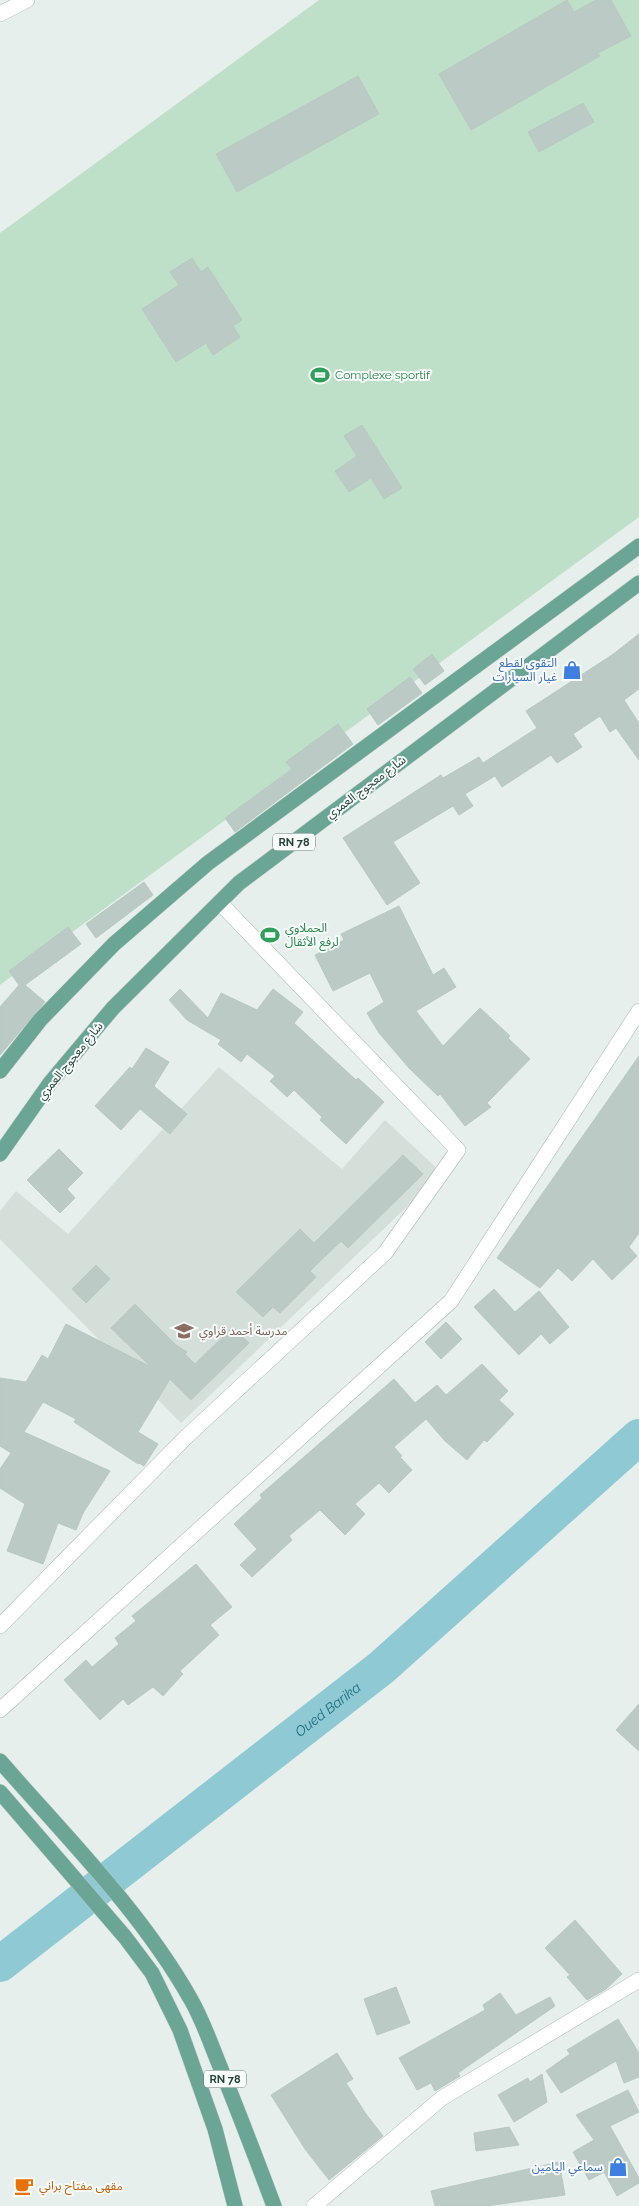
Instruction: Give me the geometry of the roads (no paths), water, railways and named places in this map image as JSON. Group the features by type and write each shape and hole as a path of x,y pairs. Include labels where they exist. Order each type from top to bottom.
{"main road":[{"name":"RN 78","path":"0,1071 40,1020 114,944 208,863 639,546"},
{"name":"شارع معجوج العمري","path":"0,1154 50,1082 113,1008 239,883 639,583"},
{"name":"RN 78","path":"0,1761 124,1904 166,1957 191,2000 206,2032 274,2206"},
{"path":"0,1792 125,1937 152,1973 180,2030 215,2129 235,2206"}],"street":[{"path":"0,14 28,0"},
{"path":"0,1626 185,1438 385,1253 458,1150 220,903"},
{"path":"0,1710 451,1301 639,1011"},
{"path":"314,2206 442,2098 639,1980"}],"waterway":[{"name":"Oued Barika","path":"0,1964 381,1668 639,1437"}],"place":[{"name":"Complexe sportif","path":"320,375"},
{"name":"التقوى لقطع غيار السيارات","path":"572,670"},
{"name":"الحملاوي لرفع الأثقال","path":"270,935"},
{"name":"مدرسة أحمد قراوي","path":"184,1331"},
{"name":"سماعي اليامين","path":"618,2167"},
{"name":"مقهى مفتاح براني","path":"24,2186"}]}
